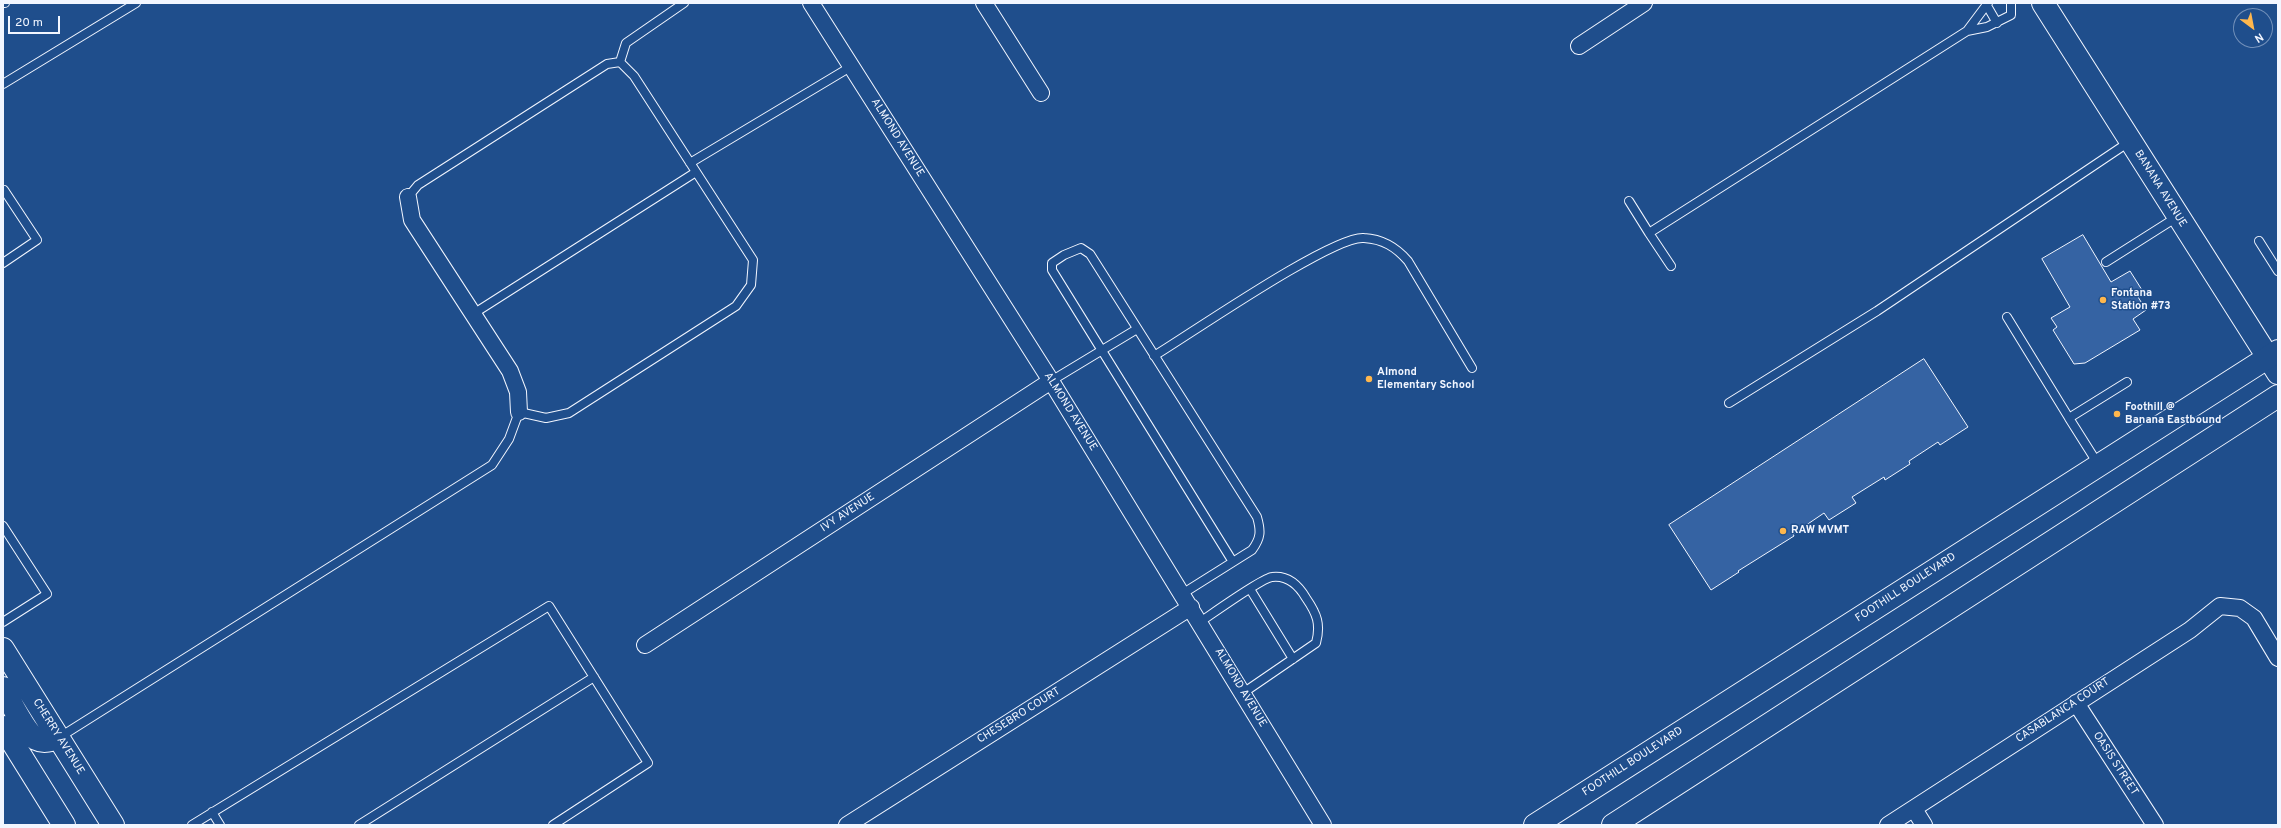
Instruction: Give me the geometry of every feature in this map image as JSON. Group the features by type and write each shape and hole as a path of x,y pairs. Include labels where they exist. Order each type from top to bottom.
{"main road":[{"name":"BANANA AVENUE","path":"2043,3 2130,142 2274,361"},
{"name":"FOOTHILL BOULEVARD","path":"1535,825 2099,465 2274,361"},
{"path":"1612,825 2278,396"},
{"name":"CHERRY AVENUE","path":"3,649 113,825"},
{"path":"3,688 27,728 36,739 48,741 58,738"},
{"path":"3,727 64,825"}],"street":[{"name":"ALMOND AVENUE","path":"811,3 1051,381 1191,607 1323,825"},
{"path":"984,3 1042,93"},
{"path":"1579,46 1644,3"},
{"path":"408,197 412,220 510,371 518,392 519,412"},
{"name":"IVY AVENUE","path":"645,645 1051,381"},
{"name":"CASABLANCA COURT","path":"1888,825 2190,630 2220,606 2240,608 2254,618 2278,658"},
{"name":"CHESEBRO COURT","path":"847,825 1191,607"},
{"name":"OASIS STREET","path":"2076,703 2154,825"},
{"path":"1914,809 1924,825"}],"lane":[{"path":"3,84 136,3"},
{"path":"620,62 626,43 684,3"},
{"path":"1649,233 1967,30 1997,23 2011,15 2011,3"},
{"path":"1967,30 1987,4 1997,23"},
{"path":"58,738 492,465 509,439 519,412 546,418 569,413 736,306 751,285 753,260 634,76 620,62"},
{"path":"408,197 418,185 607,64 620,62"},
{"path":"690,163 852,66"},
{"path":"1729,403 1877,311 2130,142"},
{"path":"473,314 696,172"},
{"path":"3,263 37,240 4,190"},
{"path":"1629,201 1671,266"},
{"path":"2106,262 2178,216"},
{"path":"1154,356 1305,262 1338,244 1363,237 1384,242 1397,249 1412,268 1472,368"},
{"path":"2259,241 2278,271"},
{"path":"1182,594 1233,562 1252,550 1260,540 1260,529 1257,518 1090,254 1081,248 1064,255 1052,263 1052,270 1233,562"},
{"path":"2007,317 2099,465"},
{"path":"1051,381 1137,329"},
{"path":"2069,418 2127,382"},
{"path":"3,526 47,594 3,622"},
{"path":"1200,622 1271,577 1288,579 1301,590 1315,610 1320,629 1316,643 1243,693"},
{"path":"1250,589 1293,659"},
{"path":"192,825 549,606 648,763 553,825"},
{"path":"359,825 594,677"},
{"path":"212,812 220,825"}],"building":[{"name":"Fontana Station #73","path":"2083,235 2111,282 2130,271 2142,290 2135,292 2146,310 2133,319 2140,330 2085,363 2074,364 2053,330 2057,327 2051,318 2070,307 2042,259"},
{"path":"1924,359 1968,427 1940,445 1938,442 1909,461 1910,464 1885,480 1884,477 1852,497 1856,503 1829,520 1824,513 1793,534 1794,536 1738,571 1739,572 1711,590 1669,525"}],"place":[{"name":"Fontana Station #73","path":"2103,300"},
{"name":"Almond Elementary School","path":"1369,379"},
{"name":"Foothill @ Banana Eastbound","path":"2117,414"},
{"name":"RAW MVMT","path":"1783,531"}]}
